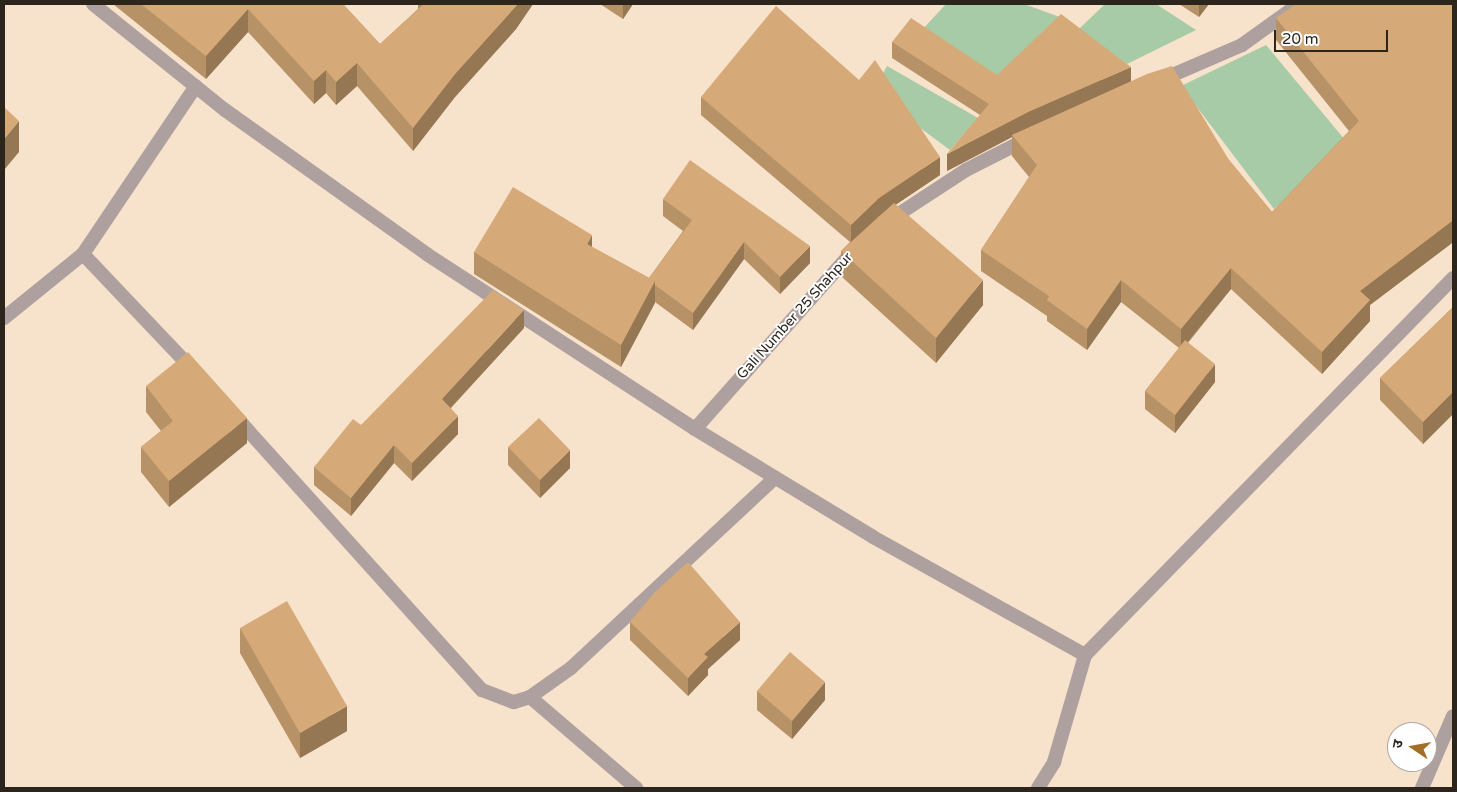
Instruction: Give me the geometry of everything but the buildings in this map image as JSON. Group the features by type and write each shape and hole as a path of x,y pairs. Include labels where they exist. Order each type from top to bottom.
{"street":[{"path":"93,4 196,86 428,255 695,429 775,478 872,537 1085,655"},
{"path":"1150,85 1242,45 1299,4"},
{"path":"4,318 82,254 196,86"},
{"path":"880,228 966,170 1041,132"},
{"name":"Gali Number 25 Shahpur","path":"695,429 830,274 866,239"},
{"path":"82,254 204,382"},
{"path":"1038,788 1054,762 1085,655 1453,278"},
{"path":"224,404 482,690 499,699 514,702 530,697 571,668 775,478"},
{"path":"530,697 636,788"},
{"path":"1422,788 1453,716"}],"green space":[{"path":"946,4 1024,4 1065,19 1000,82 923,29"},
{"path":"1105,4 1156,4 1196,30 1127,64 1079,29"},
{"path":"1266,45 1350,146 1274,209 1181,86"},
{"path":"887,66 978,118 950,150 873,93"}]}
